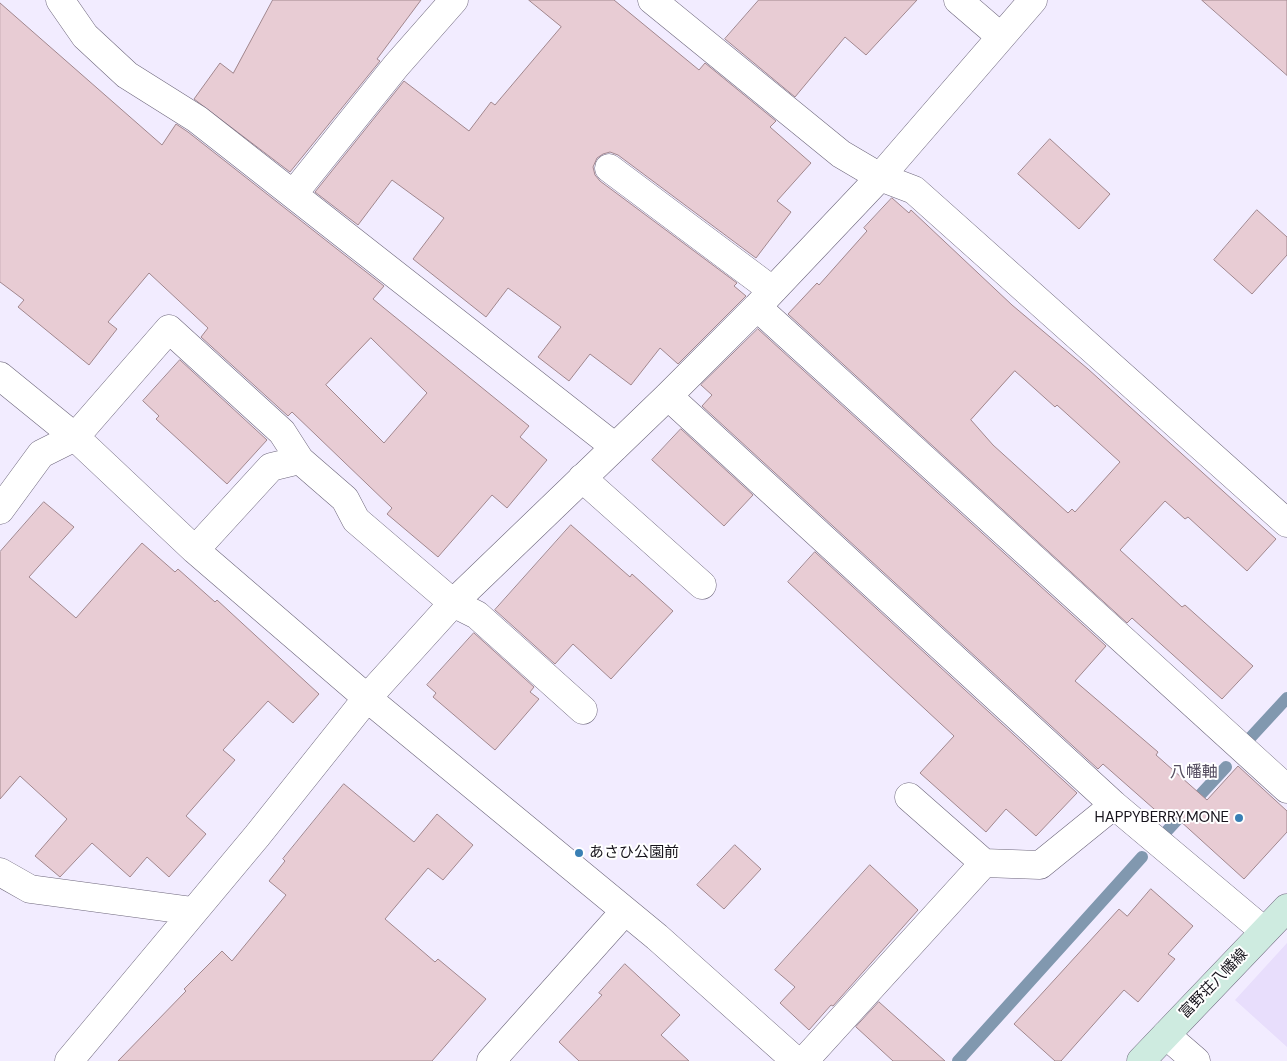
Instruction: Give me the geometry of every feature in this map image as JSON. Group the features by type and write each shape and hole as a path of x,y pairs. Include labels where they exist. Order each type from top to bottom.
{"main road":[{"name":"富野荘八幡線","path":"1141,1061 1287,908"}],"street":[{"path":"60,0 85,36 126,75 198,119 615,447"},
{"path":"294,193 396,66 454,0"},
{"path":"652,0 841,154 880,177 914,190 1287,523"},
{"path":"958,0 1001,37"},
{"path":"69,1061 257,836 367,698 453,602 668,396 764,299 880,177 1033,0"},
{"path":"609,168 764,299 1287,789"},
{"path":"0,510 41,454 75,436 169,329 282,432 300,460 344,499 356,520 453,602 477,615 582,710"},
{"path":"0,376 75,436 195,550 367,698 657,937 796,1061"},
{"path":"668,396 1114,805 1264,931"},
{"path":"195,550 271,467 300,460"},
{"path":"582,478 702,585"},
{"path":"909,797 984,863 1040,865 1114,805"},
{"path":"804,1061 984,863"},
{"path":"0,872 30,889 193,911"},
{"path":"491,1061 625,911"},
{"path":"1166,1035 1196,1061"}],"shaded area":[{"path":"1287,943 1287,1047 1235,1000"}],"building":[{"path":"273,0 421,0 377,59 380,61 290,172 194,99 220,63 233,73"},
{"path":"529,0 614,0 699,70 705,63 776,121 770,127 811,163 777,201 791,212 756,258 618,155 610,152 597,158 593,167 595,175 600,181 737,283 734,286 746,296 678,364 660,348 631,385 590,354 569,381 538,357 561,327 508,288 486,317 413,259 444,218 392,180 358,225 315,192 404,81 469,131 491,102 495,105 561,27"},
{"path":"759,0 917,0 866,55 845,37 795,97 725,39"},
{"path":"1202,0 1287,0 1287,75"},
{"path":"0,3 162,145 176,124 384,286 373,299 529,426 520,437 547,460 507,508 492,495 438,557 387,514 392,508 292,412 288,416 201,337 208,328 149,273 108,322 117,329 89,365 18,307 24,300 0,282","holes":["371,338 427,393 384,443 326,385"]},
{"path":"1050,139 1110,194 1079,229 1018,174"},
{"path":"892,198 909,213 911,210 1012,305 1088,369 1276,539 1247,571 1188,517 1185,519 1165,501 1120,550 1182,607 1185,605 1253,666 1222,699 1132,618 1127,623 788,314 817,283 819,285 867,231 864,228","holes":["1015,371 1055,407 1057,405 1120,462 1075,512 1072,509 1068,513 993,445 971,420"]},
{"path":"1257,210 1287,237 1287,255 1252,294 1214,260"},
{"path":"758,329 1106,646 1075,681 1158,752 1156,755 1207,800 1238,766 1287,811 1287,832 1244,879 1168,810 1162,816 1103,764 1098,769 702,406 712,395 701,385"},
{"path":"180,360 267,440 227,484 156,419 159,416 143,401"},
{"path":"681,429 753,495 724,526 652,460"},
{"path":"44,502 74,527 29,577 76,618 142,543 175,572 178,569 215,602 217,600 319,694 293,723 268,701 223,750 235,760 186,816 206,834 169,877 147,857 130,877 92,843 60,877 35,856 67,819 20,776 0,799 0,552"},
{"path":"571,525 630,577 632,574 673,611 611,679 573,644 555,664 495,610"},
{"path":"815,552 1077,793 1036,836 1006,809 986,832 920,773 954,736 788,582"},
{"path":"474,633 534,687 530,692 539,699 495,750 433,697 436,693 427,685"},
{"path":"344,784 414,842 437,814 473,845 443,880 428,868 385,919 435,962 438,959 486,999 432,1061 118,1061 186,991 184,989 222,951 232,961 286,895 269,881 285,861 283,859"},
{"path":"735,845 761,869 724,909 697,885"},
{"path":"870,865 918,910 833,1006 831,1005 809,1030 780,1003 795,987 775,970"},
{"path":"1151,889 1193,926 1168,954 1175,959 1138,1002 1124,990 1061,1061 1055,1061 1014,1024 1119,909 1127,916"},
{"path":"625,964 680,1015 661,1035 689,1061 579,1061 559,1042 602,995 599,993"},
{"path":"879,1002 945,1061 893,1061 856,1027"}],"waterway":[{"path":"1251,737 1287,698"},
{"path":"1165,833 1226,767"},
{"path":"958,1061 1142,857"}],"place":[{"name":"HAPPYBERRY.MONE","path":"1239,818"},
{"name":"あさひ公園前","path":"579,853"}],"district":[{"name":"八幡軸","path":"1194,773"}]}
